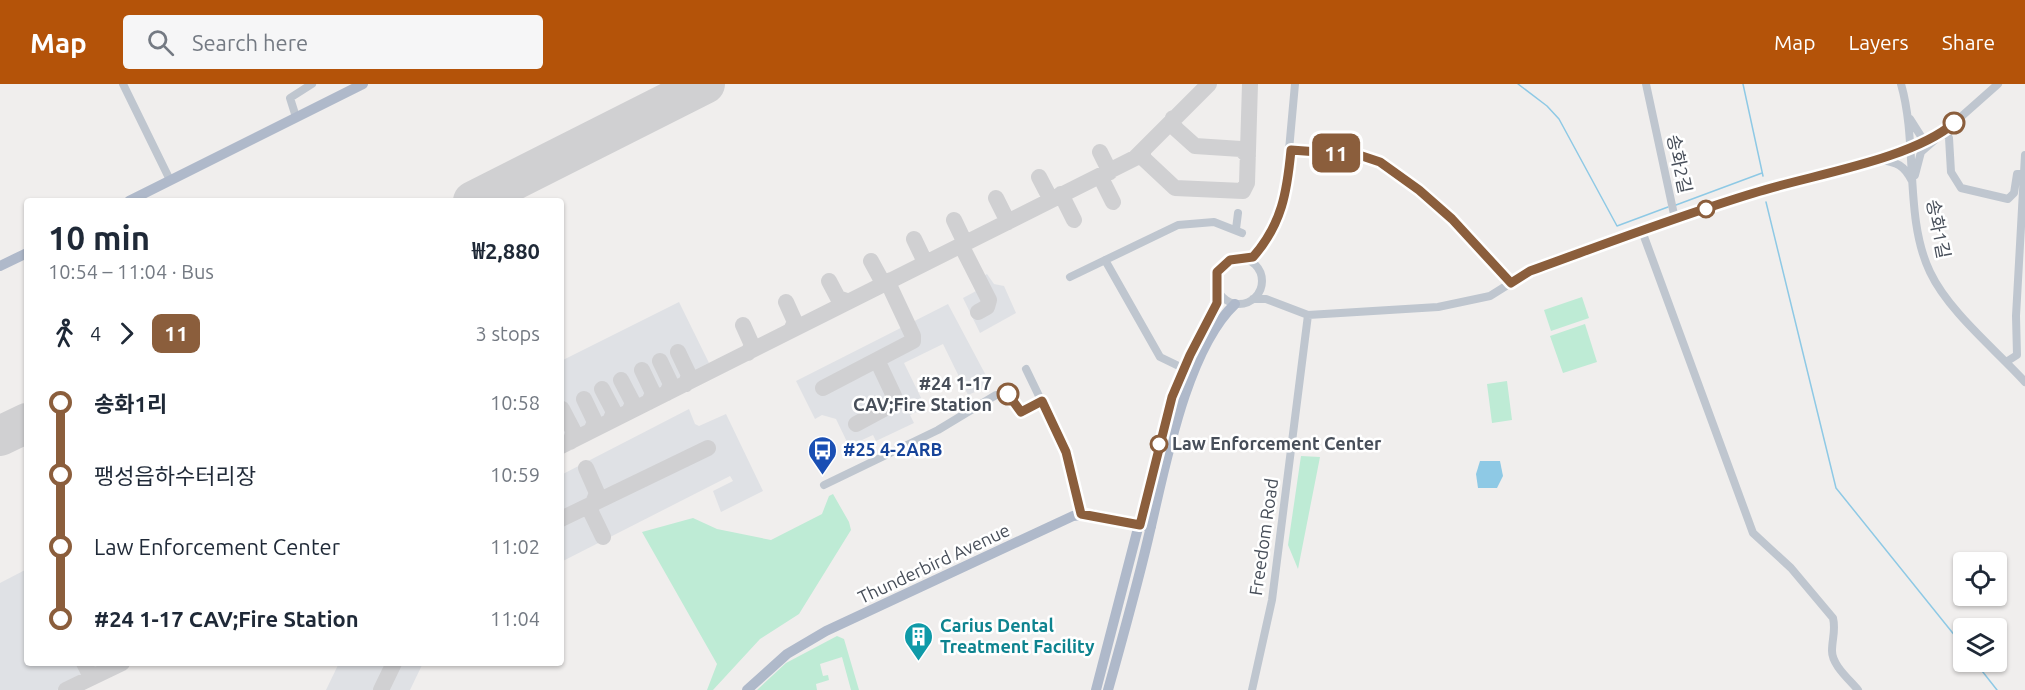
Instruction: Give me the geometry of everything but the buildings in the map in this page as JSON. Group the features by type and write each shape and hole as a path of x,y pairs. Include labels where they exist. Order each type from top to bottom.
{"main road":[{"path":"135,198 363,84"},
{"path":"0,266 24,255"},
{"path":"1108,690 1145,526 1164,424 1189,371 1219,294"},
{"path":"1189,371 1225,314 1235,304"},
{"path":"1081,514 1145,526"},
{"name":"Thunderbird Avenue","path":"747,690 774,664 826,631 1081,514"},
{"path":"1096,690 1145,526"}],"street":[{"path":"123,84 170,180"},
{"path":"296,117 290,98 312,84"},
{"path":"1255,265 1255,255 1284,206 1291,150 1295,84"},
{"name":"송화2길","path":"1646,84 1675,219 1753,193 1910,147 1945,131 1998,84"},
{"name":"송화1길","path":"1901,84 1909,118 1913,184 1921,245 1930,274 1952,305 2025,382"},
{"path":"1909,118 1924,141"},
{"path":"1913,184 1921,152 1945,131 1949,138 1951,172 1961,188 2008,199 2014,193 2017,174 2024,174"},
{"path":"1291,150 1359,155 1380,162 1419,190 1452,219 1511,283"},
{"path":"2007,362 2018,355 2016,316 2025,155"},
{"path":"1874,159 1895,162 1904,167 1913,184"},
{"path":"1070,277 1178,225 1190,222 1214,222 1239,231 1238,213"},
{"path":"1255,255 1246,259 1230,260 1221,267 1215,280 1219,294 1235,304 1253,299 1266,299 1308,315 1437,307 1490,296 1522,274 1675,219"},
{"path":"1642,231 1753,533 1791,568 1833,618 1835,626 1832,652 1834,661 1858,690"},
{"path":"1246,259 1255,265 1261,274 1261,288 1266,299"},
{"path":"1105,260 1160,357 1189,371"},
{"path":"1253,299 1261,288"},
{"name":"Freedom Road","path":"1252,690 1272,600 1308,315"},
{"path":"1026,369 1066,452 1081,514"},
{"path":"824,485 938,430 996,395 1008,394 1021,412 1042,401"}],"shaded area":[{"path":"987,274 994,284 1004,286 1016,313 980,333 963,298 978,290 980,284 978,279"},
{"path":"679,302 709,363 564,436 564,360"},
{"path":"948,304 991,385 968,395 943,344 904,363 926,408 910,415 914,423 876,441 873,435 849,446 836,419 822,415 815,419 796,381"},
{"path":"689,409 695,424 699,426 726,414 763,491 721,512 713,491 733,481 730,476 564,560 564,473"},
{"path":"24,571 24,666 105,666 57,690 0,690 0,583"},
{"path":"338,666 422,666 410,690 326,690"}],"green space":[{"path":"1582,297 1589,318 1551,331 1544,310"},
{"path":"1585,324 1597,362 1563,373 1550,336"},
{"path":"1507,381 1512,420 1492,423 1487,384"},
{"path":"1301,456 1320,457 1298,569 1288,545"},
{"path":"833,494 851,530 799,614 760,639 713,690 707,690 717,664 642,532 693,518 717,529 771,540 822,514 829,496"},
{"path":"837,636 844,639 859,690 851,690 842,657 820,664 823,676 828,675 829,680 816,684 817,690 757,690 786,663"}],"water":[{"path":"1480,461 1500,461 1503,476 1497,488 1478,488 1476,474"}],"waterway":[{"path":"1518,84 1547,106 1559,119 1617,226 1668,207"},
{"path":"1743,84 1763,176"},
{"path":"1676,205 1762,173"},
{"path":"1766,202 1836,488 1953,633"},
{"path":"1983,672 1997,690"}],"taxiway":[{"path":"564,444 1135,158 1209,84"},
{"path":"1143,150 1143,158 1175,188 1243,191 1247,183 1250,84"},
{"path":"1173,118 1175,128 1195,146 1241,149 1248,156"},
{"path":"1100,152 1110,172"},
{"path":"1100,176 1113,202"},
{"path":"1039,177 1051,200"},
{"path":"1061,194 1074,220"},
{"path":"996,198 1008,222"},
{"path":"954,220 965,243"},
{"path":"914,239 925,262"},
{"path":"961,245 989,300 987,307 978,312"},
{"path":"871,261 883,283"},
{"path":"823,388 913,341 913,336 890,287 891,280"},
{"path":"829,281 838,298 847,301"},
{"path":"786,302 795,322 791,330"},
{"path":"743,325 752,345 748,353"},
{"path":"678,352 689,375 686,384"},
{"path":"856,424 895,403 877,360"},
{"path":"660,361 671,384 667,393"},
{"path":"642,370 653,393 649,402"},
{"path":"621,380 633,403 629,412"},
{"path":"602,389 614,412 610,421"},
{"path":"584,399 595,422 591,431"},
{"path":"564,413 574,432 570,442"},
{"path":"564,518 708,448"},
{"path":"586,468 597,493 593,503"},
{"path":"594,502 590,510 603,537"},
{"path":"86,666 89,673 96,675"},
{"path":"66,690 116,666"},
{"path":"381,690 393,666"}],"runway":[{"path":"479,198 705,84"},
{"path":"0,436 24,424"}],"bus line":[{"name":"11","path":"1008,394 1021,412 1042,401 1066,452 1081,514 1140,525 1172,397 1196,341 1217,303 1219,294 1215,282 1217,272 1223,264 1230,260 1253,257 1273,227 1284,206 1291,150 1359,155 1371,157 1380,162 1429,197 1511,283 1522,274 1675,219 1753,193 1890,155 1928,140 1954,123"}],"place":[{"name":"#24 1-17 CAV;Fire Station","path":"1008,394"},
{"name":"Law Enforcement Center","path":"1159,444"},
{"name":"#25 4-2ARB","path":"822,476"},
{"name":"Carius Dental Treatment Facility","path":"919,662"}]}
